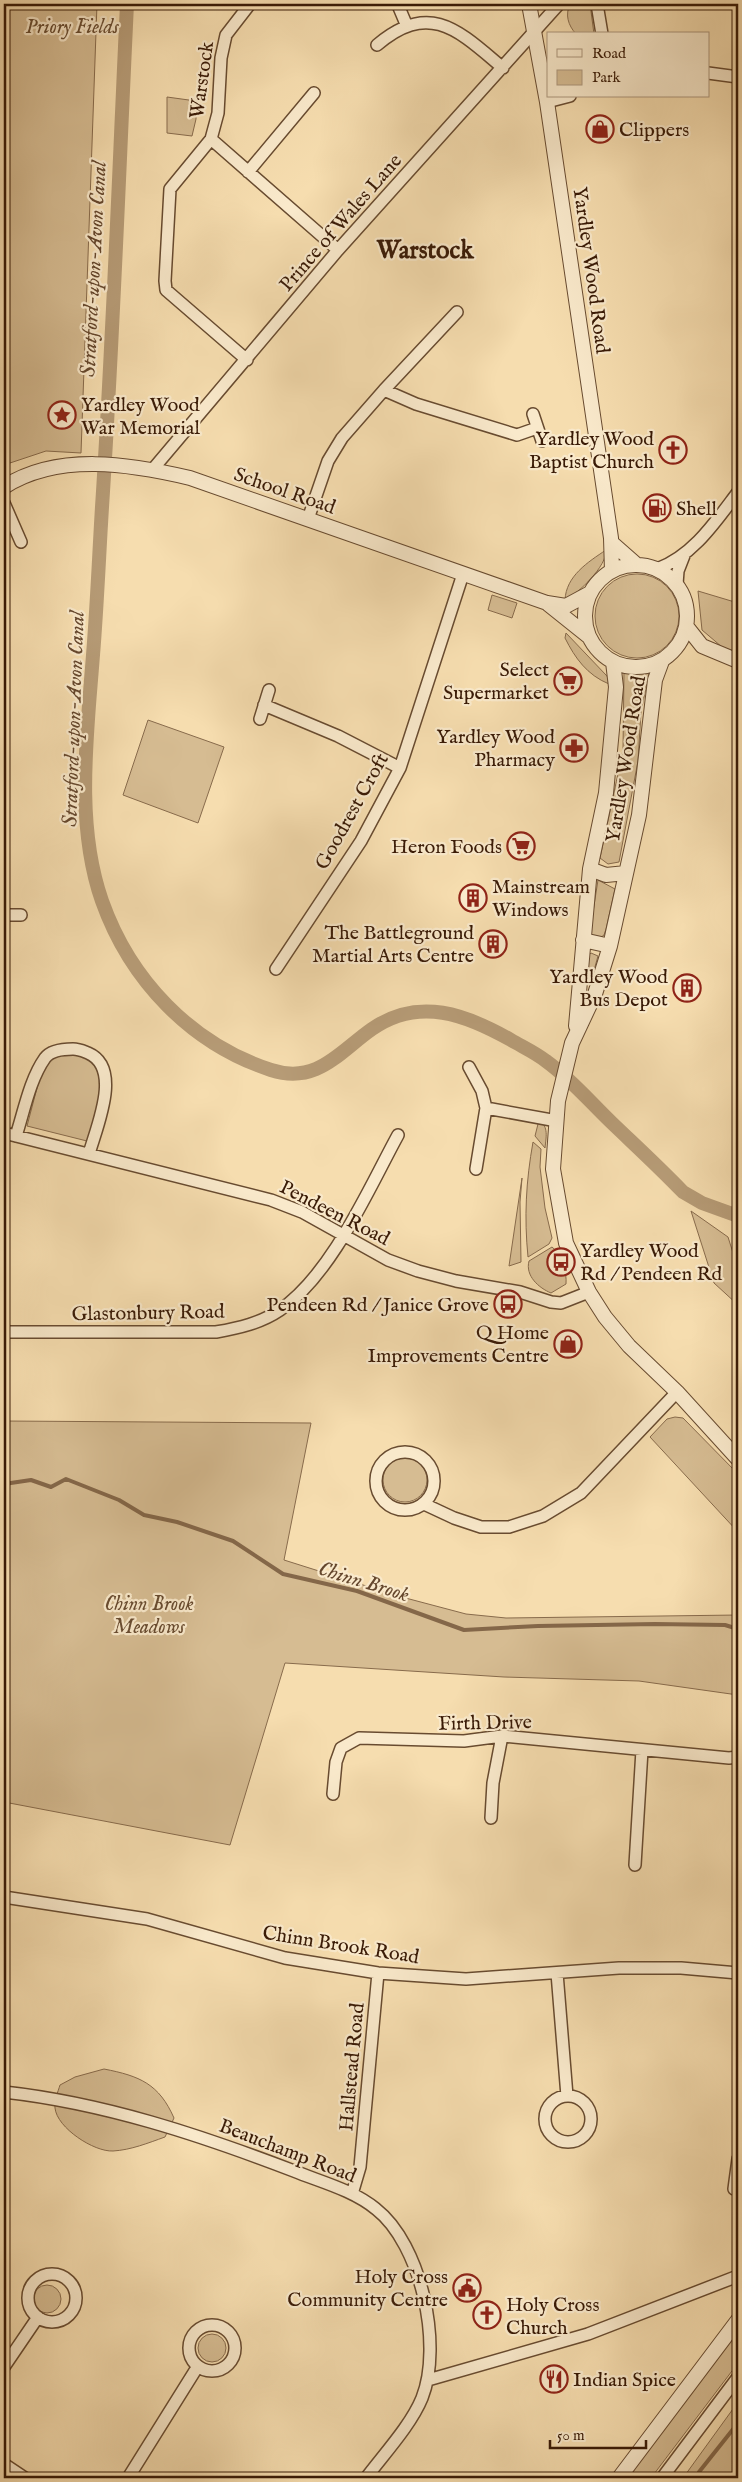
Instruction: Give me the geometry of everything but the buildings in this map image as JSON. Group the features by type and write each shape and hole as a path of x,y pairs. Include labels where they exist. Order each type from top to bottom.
{"street":[{"name":"Warstock","path":"211,139 218,113 221,58 226,35 250,4"},
{"name":"Yardley Wood Road","path":"529,4 534,29 542,46 547,102 612,543 612,571"},
{"name":"Prince of Wales Lane","path":"153,469 338,250 503,68 534,29 559,4"},
{"path":"597,4 602,32"},
{"path":"398,5 406,24"},
{"path":"377,45 393,31 406,24 424,20 442,24 465,35 503,68"},
{"path":"710,73 738,77"},
{"path":"248,172 314,93"},
{"path":"547,102 562,98"},
{"path":"247,360 166,290 170,189 211,139 338,250"},
{"path":"308,519 333,454 342,438 457,312"},
{"path":"384,390 416,404 517,435 537,428"},
{"path":"533,414 542,441"},
{"name":"School Road","path":"4,487 26,475 48,467 76,465 131,466 153,469 190,478 547,603 566,606 590,594"},
{"path":"657,569 674,562 685,553 713,525 738,492"},
{"path":"4,503 20,542"},
{"path":"612,543 636,565"},
{"path":"677,584 678,571 685,553"},
{"path":"636,565 657,569 677,584 687,606 687,627 676,649 662,661 651,666 634,668 613,662 600,652 588,636 585,612 590,594 597,583 612,571 636,565"},
{"name":"Goodrest Croft","path":"276,970 361,841 400,768 463,574"},
{"name":"School Road","path":"547,603 588,636"},
{"path":"687,627 702,646 738,661"},
{"path":"676,649 702,646"},
{"name":"Yardley Wood Road","path":"573,1039 595,994 610,946 639,815 655,680 662,661"},
{"name":"Yardley Wood Road","path":"613,662 616,687 606,793 590,869 573,1039 559,1097 553,1169 560,1216 566,1243 589,1292 605,1317 629,1346 677,1392 738,1458"},
{"path":"260,719 269,690"},
{"path":"264,705 338,736 400,768"},
{"path":"590,869 606,875 626,873"},
{"path":"4,915 21,916"},
{"path":"583,940 610,946"},
{"path":"16,1136 38,1071 46,1056 64,1049 77,1049 92,1055 102,1064 106,1076 105,1095 89,1154"},
{"path":"469,1067 482,1091 486,1108 476,1170"},
{"path":"486,1108 557,1121"},
{"name":"Pendeen Road","path":"4,1134 271,1200 302,1212 388,1260 456,1281 520,1292 551,1302 561,1303 589,1292"},
{"name":"Glastonbury Road","path":"4,1332 216,1332 244,1327 279,1310 300,1294 319,1274 398,1135"},
{"path":"424,1504 431,1497 434,1477 425,1459 406,1452 388,1458 381,1464 376,1482 382,1500 397,1510 407,1511 424,1504 454,1518 481,1527 509,1527 543,1516 581,1493 677,1392"},
{"path":"490,1818 493,1782 502,1736"},
{"name":"Firth Drive","path":"333,1794 336,1762 341,1748 359,1738 464,1742 502,1736 729,1758 738,1757"},
{"path":"635,1865 642,1750"},
{"name":"Chinn Brook Road","path":"4,1897 147,1919 285,1958 378,1973 466,1978 557,1974 619,1968 681,1968 738,1973"},
{"name":"Hallstead Road","path":"352,2194 360,2167 378,1973"},
{"path":"557,1974 567,2096"},
{"name":"Beauchamp Road","path":"4,2092 30,2095 165,2125 241,2151 352,2194 377,2209 399,2234 411,2260 423,2295 431,2356 428,2380 416,2407 366,2478"},
{"path":"567,2096 581,2099 586,2104 592,2117 591,2124 583,2136 569,2142 554,2137 546,2124 548,2108 552,2102 567,2096"},
{"path":"734,2189 738,2159"},
{"path":"53,2274 68,2280 76,2294 76,2302 68,2316 53,2322 38,2317 29,2305 30,2290 34,2283 39,2278 53,2274"},
{"path":"428,2380 588,2334 738,2276"},
{"path":"4,2367 38,2317"},
{"path":"619,2478 738,2320"},
{"path":"214,2325 227,2331 234,2344 232,2359 220,2369 205,2370 198,2366 190,2354 189,2347 194,2334 200,2329 214,2325"},
{"path":"128,2478 198,2366"},
{"path":"662,2478 738,2377"},
{"path":"4,2464 25,2478"}],"green space":[{"name":"Priory Fields","path":"4,4 97,4 81,453 46,451 4,465"},
{"path":"570,4 590,4 594,32 574,32 569,23 568,8"},
{"path":"167,97 196,101 196,119 192,136 167,133"},
{"path":"606,550 602,564 597,571 565,600 569,584 579,570"},
{"path":"637,574 653,577 667,586 676,600 679,616 676,632 667,646 653,655 637,658 621,655 607,646 598,632 595,616 598,600 607,586 621,577"},
{"path":"698,591 738,603 738,653 722,647 702,630"},
{"path":"492,595 517,603 512,618 488,610"},
{"path":"566,633 606,675 610,680 609,684 594,676 582,665 565,638"},
{"path":"624,671 649,673 641,712 638,761 619,862 608,864 600,858 623,750"},
{"path":"148,720 224,747 198,823 123,795"},
{"path":"598,880 615,889 606,929 604,935 600,938 593,936 590,931"},
{"path":"591,953 598,956 589,983 586,981 589,955"},
{"path":"67,1051 92,1058 102,1082 100,1099 87,1141 27,1126 42,1069 48,1060"},
{"path":"539,1120 546,1129 545,1148 535,1136"},
{"path":"533,1142 541,1149 540,1167 545,1208 552,1238 549,1244 528,1257 526,1199"},
{"path":"522,1178 520,1202 521,1262 509,1266"},
{"path":"691,1211 728,1237 734,1256 738,1258 738,1305 714,1283"},
{"path":"552,1247 559,1254 563,1264 566,1284 551,1293 534,1281 528,1266 529,1261"},
{"path":"683,1418 738,1474 738,1532 650,1437 667,1419"},
{"name":"Chinn Brook Meadows","path":"4,1421 311,1423 284,1560 398,1596 466,1614 506,1618 738,1615 738,1695 639,1681 504,1677 285,1663 230,1845 4,1802"},
{"path":"401,1458 409,1458 421,1464 427,1480 421,1496 409,1502 401,1502 389,1496 383,1484 383,1476 389,1464"},
{"path":"104,2069 128,2075 147,2083 155,2089 168,2106 174,2118 165,2137 139,2146 113,2151 96,2148 69,2131 57,2116 55,2108 60,2085 75,2077"},
{"path":"47,2285 57,2289 61,2299 57,2309 47,2313 37,2309 33,2299 37,2289"},
{"path":"738,2328 738,2363 651,2478 624,2478"},
{"path":"212,2334 222,2338 226,2348 222,2358 212,2362 202,2358 198,2348 202,2338"},
{"path":"738,2402 738,2478 683,2478"}],"waterway":[{"name":"Stratford-upon-Avon Canal","path":"127,4 109,381 85,779 88,841 102,901 114,930 129,957 147,982 167,1005 190,1026 215,1044 242,1059 271,1070 287,1073 302,1073 314,1070 338,1056 372,1029 390,1019 407,1013 425,1011 443,1013 477,1023 534,1053 555,1068 683,1192 702,1203 738,1216"},
{"name":"Chinn Brook","path":"4,1484 31,1480 51,1487 66,1479 119,1500 144,1515 177,1522 233,1541 283,1574 357,1591 464,1630 538,1626 655,1624 725,1625 738,1629"},
{"path":"697,2478 699,2472 738,2423"}],"place":[{"name":"Clippers","path":"600,129"},
{"name":"Yardley Wood War Memorial","path":"62,415"},
{"name":"Yardley Wood Baptist Church","path":"673,450"},
{"name":"Shell","path":"657,508"},
{"name":"Select Supermarket","path":"568,681"},
{"name":"Yardley Wood Pharmacy","path":"574,748"},
{"name":"Heron Foods","path":"521,846"},
{"name":"Mainstream Windows","path":"473,898"},
{"name":"The Battleground Martial Arts Centre","path":"493,944"},
{"name":"Yardley Wood Bus Depot","path":"687,988"},
{"name":"Yardley Wood Rd / Pendeen Rd","path":"561,1262"},
{"name":"Pendeen Rd / Janice Grove","path":"508,1304"},
{"name":"Q Home Improvements Centre","path":"568,1344"},
{"name":"Holy Cross Community Centre","path":"467,2288"},
{"name":"Holy Cross Church","path":"487,2315"},
{"name":"Indian Spice","path":"554,2379"}],"district":[{"name":"Warstock","path":"425,249"}]}
